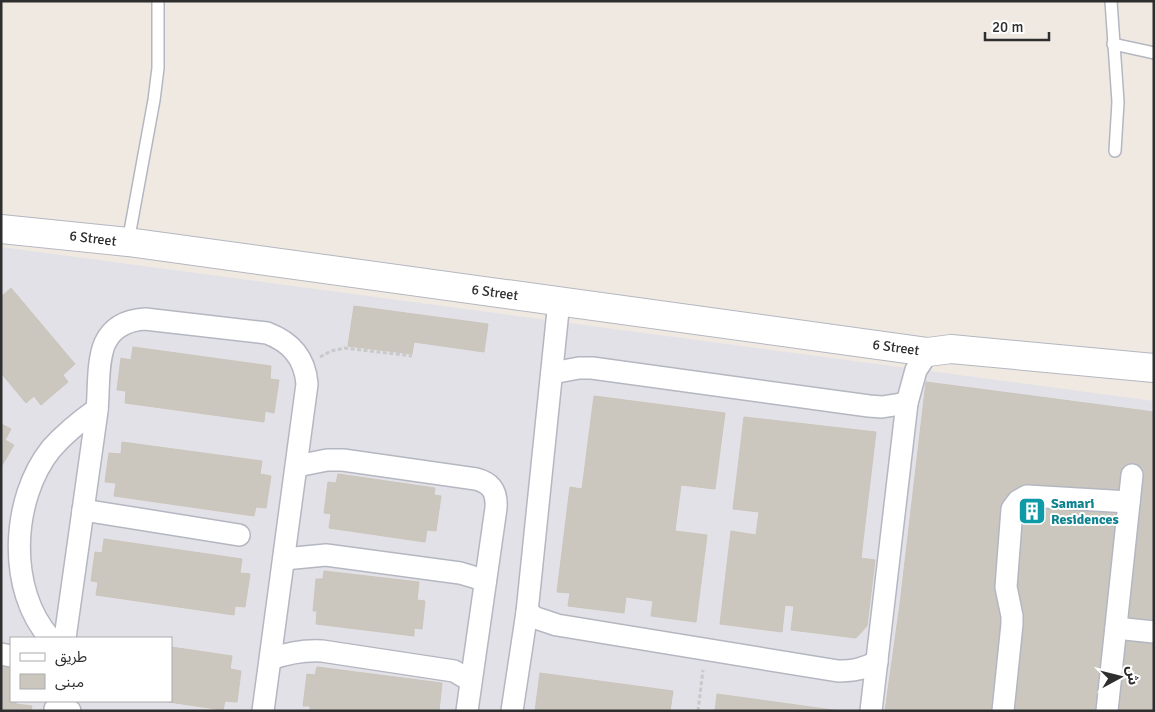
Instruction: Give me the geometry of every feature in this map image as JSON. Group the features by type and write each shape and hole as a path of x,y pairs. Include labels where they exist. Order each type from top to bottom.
{"street":[{"name":"6 Street","path":"1,219 62,234"},
{"name":"6 Street","path":"1,229 128,242 928,352 938,358 960,364 1153,373"},
{"path":"512,711 527,612 559,301"},
{"path":"65,637 97,409 101,356 104,343 111,332 132,320 145,319 267,333 294,348 307,375 307,393 263,711"},
{"path":"872,711 907,403 916,370 928,352"},
{"path":"552,373 579,368 592,368 869,406 882,407 907,403"},
{"path":"49,637 42,629 28,601 20,570 19,538 24,507 34,478 50,451 72,428 97,409"},
{"path":"296,466 313,462 343,460 484,481 495,492 497,500 467,711"},
{"path":"1107,711 1132,475"},
{"path":"1003,711 1012,624 1006,587 1012,509 1018,501 1027,496 1129,502"},
{"path":"83,510 239,535"},
{"path":"284,559 326,555 460,573 485,582"},
{"path":"527,612 536,618 557,625 838,671 865,668 877,662"},
{"path":"1116,628 1154,632"},
{"path":"271,659 305,650 322,651 454,671 471,680"}],"lane":[{"path":"128,242 158,68 158,1"},
{"path":"1111,1 1118,102 1115,152"},
{"path":"1113,44 1154,53"}],"path":[{"path":"304,366 331,351 345,348 412,356"},
{"path":"698,711 705,649"}],"shaded area":[{"path":"1,247 1154,401 1154,711 1,711"}],"building":[{"path":"11,288 75,364 63,375 68,382 41,405 34,396 26,403 1,373 1,297"},
{"path":"354,306 488,324 484,352 414,342 412,354 348,346"},
{"path":"133,347 271,366 270,379 279,380 274,413 265,411 264,422 125,403 126,391 117,390 121,358 131,360"},
{"name":"Samari Residences","path":"926,382 1154,412 1154,711 885,711 900,604"},
{"path":"594,396 725,413 715,489 681,485 675,531 707,535 696,622 651,616 653,601 626,597 624,613 568,606 570,593 557,592 570,487 582,489"},
{"path":"744,417 876,432 861,558 875,560 867,626 856,638 791,630 794,606 785,605 782,632 720,624 731,531 756,535 759,512 733,509"},
{"path":"1,424 11,429 5,440 14,445 1,467"},
{"path":"122,442 262,461 260,474 271,476 266,508 256,507 254,516 114,496 116,483 105,482 109,453 121,454"},
{"path":"338,474 435,488 434,495 441,496 436,531 427,530 425,542 329,528 331,514 324,513 328,482 336,483"},
{"path":"104,539 242,559 240,573 250,574 245,607 235,606 234,615 96,595 98,582 91,581 95,552 102,553"},
{"path":"324,571 419,582 417,600 425,601 422,629 414,628 414,636 316,624 317,611 313,611 316,579 323,579"},
{"path":"172,647 232,656 230,669 241,671 237,702 225,701 223,710 169,702 172,702"},
{"path":"1,663 10,665 10,702 32,706 31,711 1,711"},
{"path":"317,667 442,683 439,711 310,711 310,706 303,706 307,674 315,675"},
{"path":"540,673 673,691 670,711 535,711"},
{"path":"717,694 840,711 715,711"}],"place":[{"name":"Samari Residences","path":"1032,511"}]}
